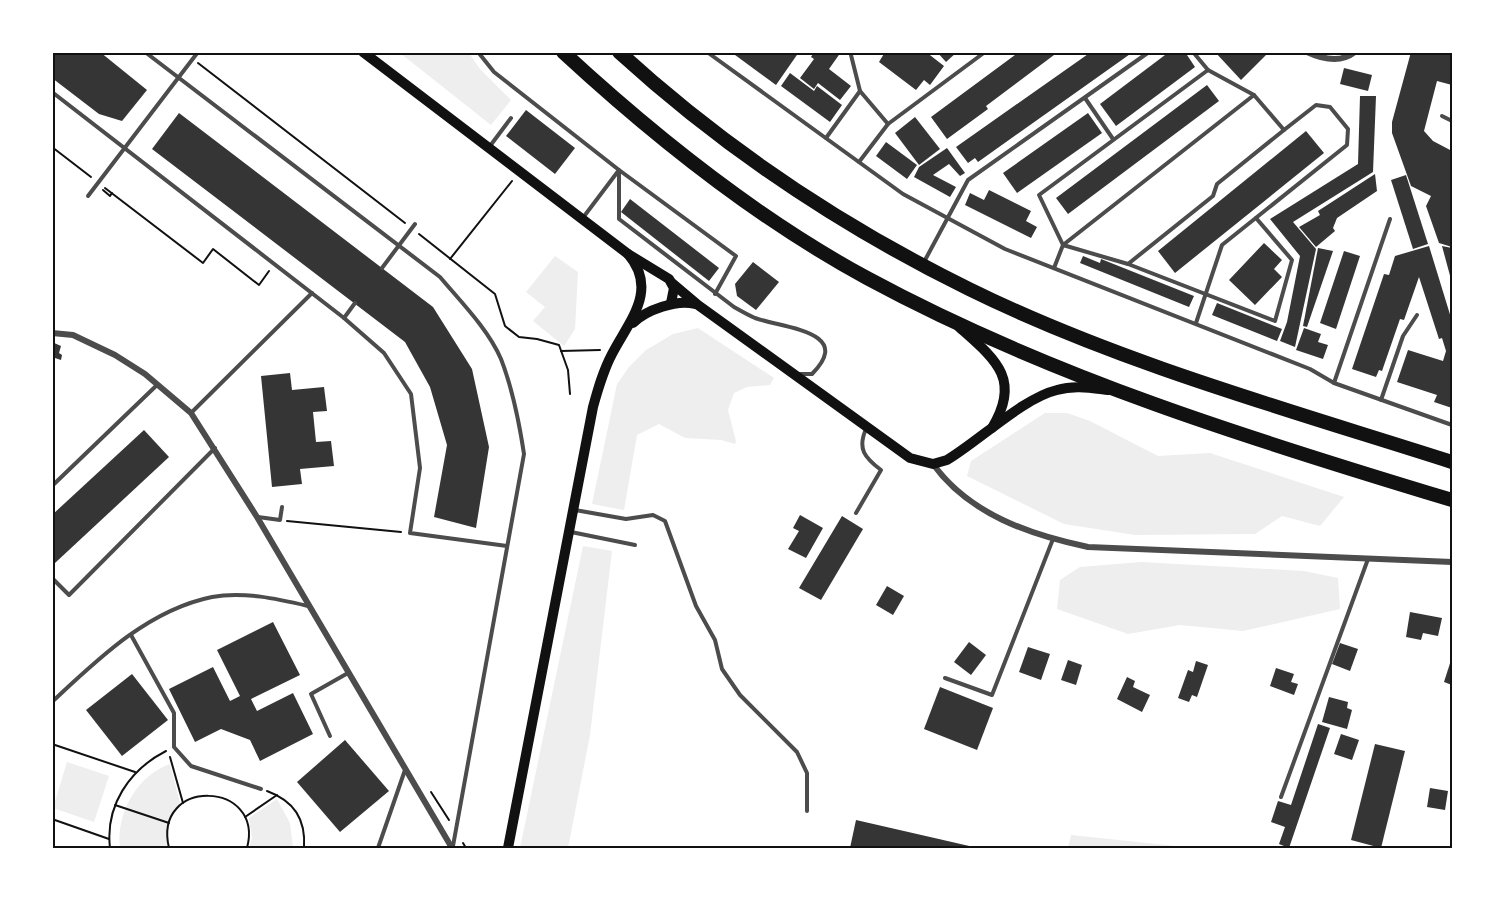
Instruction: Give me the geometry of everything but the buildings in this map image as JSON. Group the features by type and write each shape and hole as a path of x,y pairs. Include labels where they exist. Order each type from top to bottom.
{"highway":[{"path":"562,52 670,145 778,224 865,277 950,320 1126,393 1227,429 1452,500"},
{"path":"619,52 650,80 747,155 873,237 970,290 1068,332 1239,394 1452,462"}],"main road":[{"path":"363,52 628,254 672,283 783,369 910,458 933,464 947,460 1039,398 1056,390 1077,387 1126,393"},
{"path":"628,254 637,264 644,304 657,310"},
{"path":"630,326 639,304 640,289 649,277 659,275"},
{"path":"671,303 674,293 672,283"},
{"path":"508,849 601,378 611,354 639,317 671,303 686,301 698,305"},
{"path":"950,320 985,350 1004,376 1005,403 988,433"}],"street":[{"path":"1307,52 1322,59 1350,57 1355,52"},
{"path":"52,333 73,335 115,355 158,384 191,413 257,517 452,848"},
{"path":"933,464 953,487 1001,519 1030,533 1088,547 1452,562"}],"lane":[{"path":"145,52 440,277 473,316 500,357 516,403 524,454 452,848"},
{"path":"88,196 198,52"},
{"path":"478,52 494,72 619,170 736,256 715,294"},
{"path":"707,52 903,194 1005,249 1310,369 1334,383 1452,425"},
{"path":"853,52 851,55 860,91 888,124"},
{"path":"859,162 888,124 985,52"},
{"path":"923,264 968,180 1149,52"},
{"path":"1194,52 1208,70 1254,95 1284,130"},
{"path":"1208,70 1039,195 1063,245 1128,264 1275,321 1292,260 1256,218"},
{"path":"826,138 860,91"},
{"path":"52,92 344,318 384,353 411,394 420,468 410,533 507,546"},
{"path":"1054,268 1063,245 1254,95"},
{"path":"1085,98 1114,139"},
{"path":"1128,264 1213,196 1217,184 1284,130 1316,105 1330,106 1348,129 1347,145 1222,245 1196,323"},
{"path":"1442,116 1452,121"},
{"path":"488,148 511,118"},
{"path":"582,219 619,170"},
{"path":"619,170 619,219 715,294 755,318 812,334 822,341 826,351 825,359 812,374 801,375 783,369"},
{"path":"1334,383 1390,219"},
{"path":"382,268 415,224"},
{"path":"191,413 312,293"},
{"path":"344,318 355,303"},
{"path":"1381,400 1403,336 1418,315"},
{"path":"52,486 158,384"},
{"path":"856,513 881,470 863,454 860,440 866,428"},
{"path":"52,578 69,595 215,448"},
{"path":"257,517 280,520 282,507"},
{"path":"574,510 626,519 653,515 665,521 696,606 715,640 722,669 740,695 797,752 807,773 807,811"},
{"path":"570,532 635,544"},
{"path":"945,678 992,695 1053,539"},
{"path":"1281,797 1368,559"},
{"path":"52,702 104,653 157,617 213,597 265,596 308,606"},
{"path":"131,635 174,713 174,747 191,765 261,789"},
{"path":"330,736 311,694 348,673"},
{"path":"378,849 405,770"}],"path":[{"path":"193,59 495,294 505,326 519,338 537,339 559,345 568,370 570,394"},
{"path":"52,147 93,179"},
{"path":"450,259 515,177"},
{"path":"102,186 203,263 213,249 259,285 274,264"},
{"path":"561,351 606,350"},
{"path":"280,520 410,533"},
{"path":"52,744 135,772"},
{"path":"110,849 109,839 115,805 124,785 135,772 168,750 183,803"},
{"path":"261,789 285,797 298,816 304,849"},
{"path":"169,849 169,823 183,803 198,796 214,795 231,802 245,817 249,835 247,849"},
{"path":"245,817 278,795"},
{"path":"115,805 169,823"},
{"path":"52,819 109,839"}],"shaded area":[{"path":"400,53 469,53 480,69 511,100 491,125"},
{"path":"555,256 578,272 575,329 564,346 533,321 545,307 526,292"},
{"path":"698,328 774,378 770,385 747,387 734,393 728,410 735,444 721,440 685,438 659,424 637,435 624,510 592,504 617,384 629,367 646,350 673,334"},
{"path":"1045,413 1067,413 1090,421 1158,456 1210,453 1344,497 1320,526 1282,516 1255,534 1135,535 1064,524 967,476 971,461"},
{"path":"583,546 612,551 590,735 568,848 520,848"},
{"path":"1141,562 1304,571 1338,578 1340,609 1243,631 1180,625 1128,634 1057,609 1060,580 1080,567"},
{"path":"67,762 109,776 94,822 53,808"},
{"path":"170,764 180,803 167,823 167,848 120,848 121,822 131,798 147,777"},
{"path":"277,799 290,823 293,848 249,848 252,838 249,818"},
{"path":"1071,835 1195,848 1068,848"}]}
